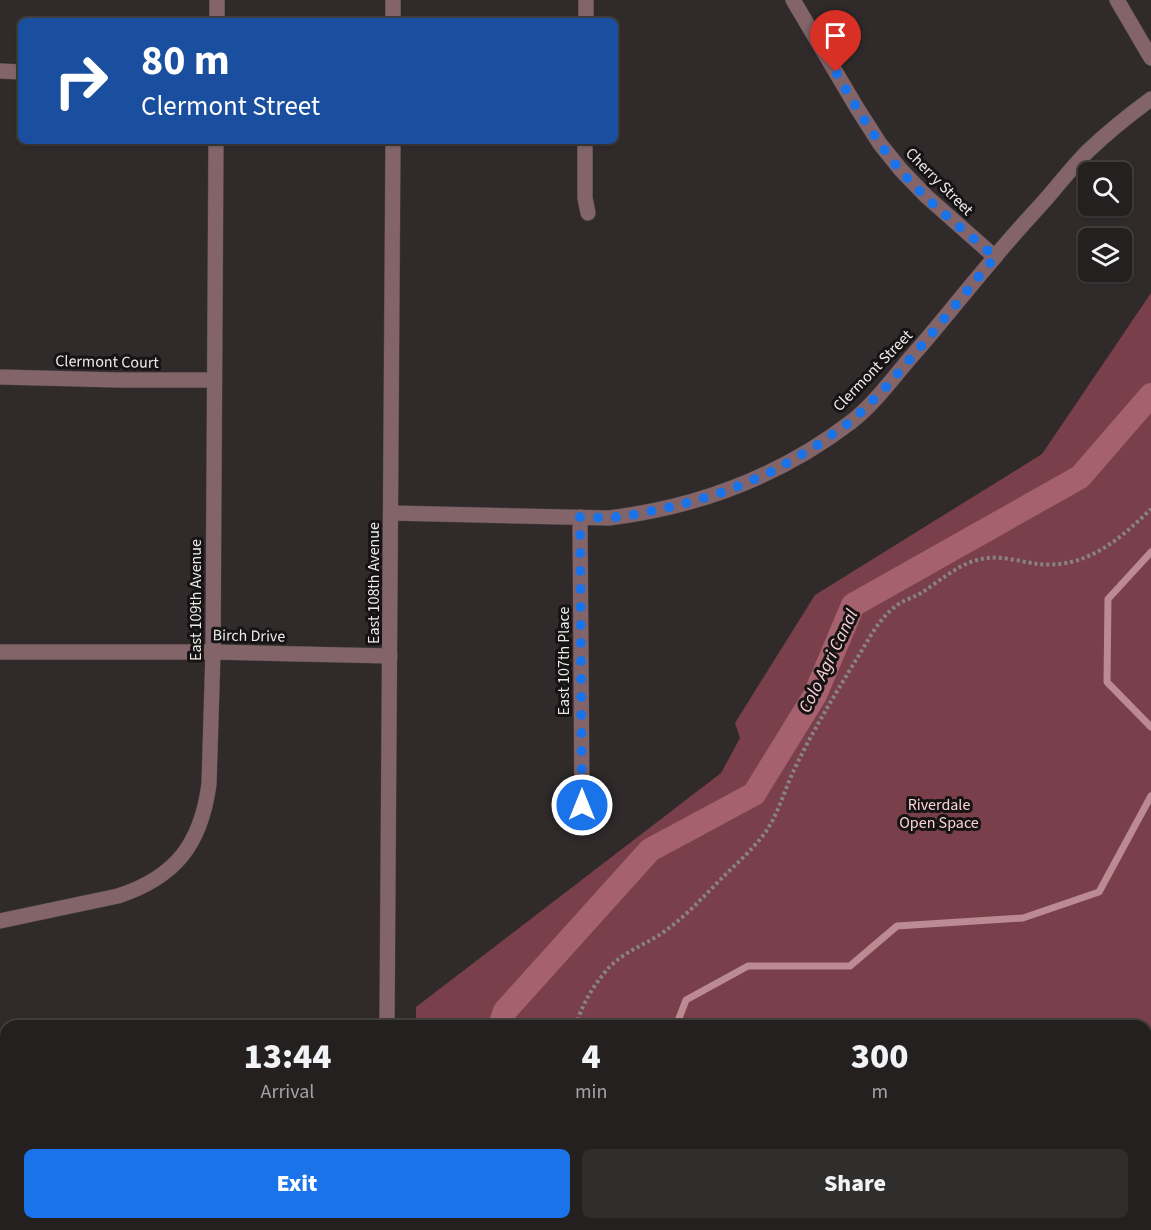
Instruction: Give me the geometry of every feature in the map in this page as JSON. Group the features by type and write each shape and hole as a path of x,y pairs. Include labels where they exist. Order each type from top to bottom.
{"street":[{"path":"217,0 217,18"},
{"path":"393,0 393,18"},
{"path":"586,0 586,18"},
{"name":"Cherry Street","path":"794,0 857,108 894,162 926,196 995,257"},
{"path":"1117,0 1151,58"},
{"path":"0,71 18,72"},
{"name":"Clermont Street","path":"391,513 609,518 680,505 727,491 771,472 813,448 853,420 887,386 995,257 1088,152 1151,99"},
{"name":"East 109th Avenue","path":"0,921 118,896 150,884 179,860 191,845 206,805 209,784 213,652 216,144"},
{"name":"East 108th Avenue","path":"387,1020 393,144"},
{"path":"585,144 585,198 588,213"},
{"name":"Clermont Court","path":"0,377 214,380"},
{"name":"East 107th Place","path":"580,517 582,805"},
{"name":"Birch Drive","path":"0,652 213,652 390,656"}],"path":[{"path":"578,1020 600,977 614,962 653,939 686,914 761,839 772,823 793,771 819,720 882,619 898,604 919,594 964,564 988,558 1040,564 1062,564 1084,559 1113,543 1151,508"}],"green space":[{"name":"Riverdale Open Space","path":"1151,293 1151,1020 416,1020 416,1007 721,773 740,738 735,723 815,595 1042,454"}],"waterway":[{"name":"Colo Agri Canal","path":"502,1020 505,1011 650,850 754,794 815,695 853,605 1080,477 1151,395"},
{"path":"1151,552 1108,599 1107,682 1151,727"},
{"path":"678,1020 686,1000 748,966 850,966 897,926 1023,918 1099,892 1151,796"}],"route":[{"path":"582,805 580,517 609,518 680,505 727,491 771,472 813,448 853,420 887,386 995,257 926,196 901,170 880,144 836,72"}]}
